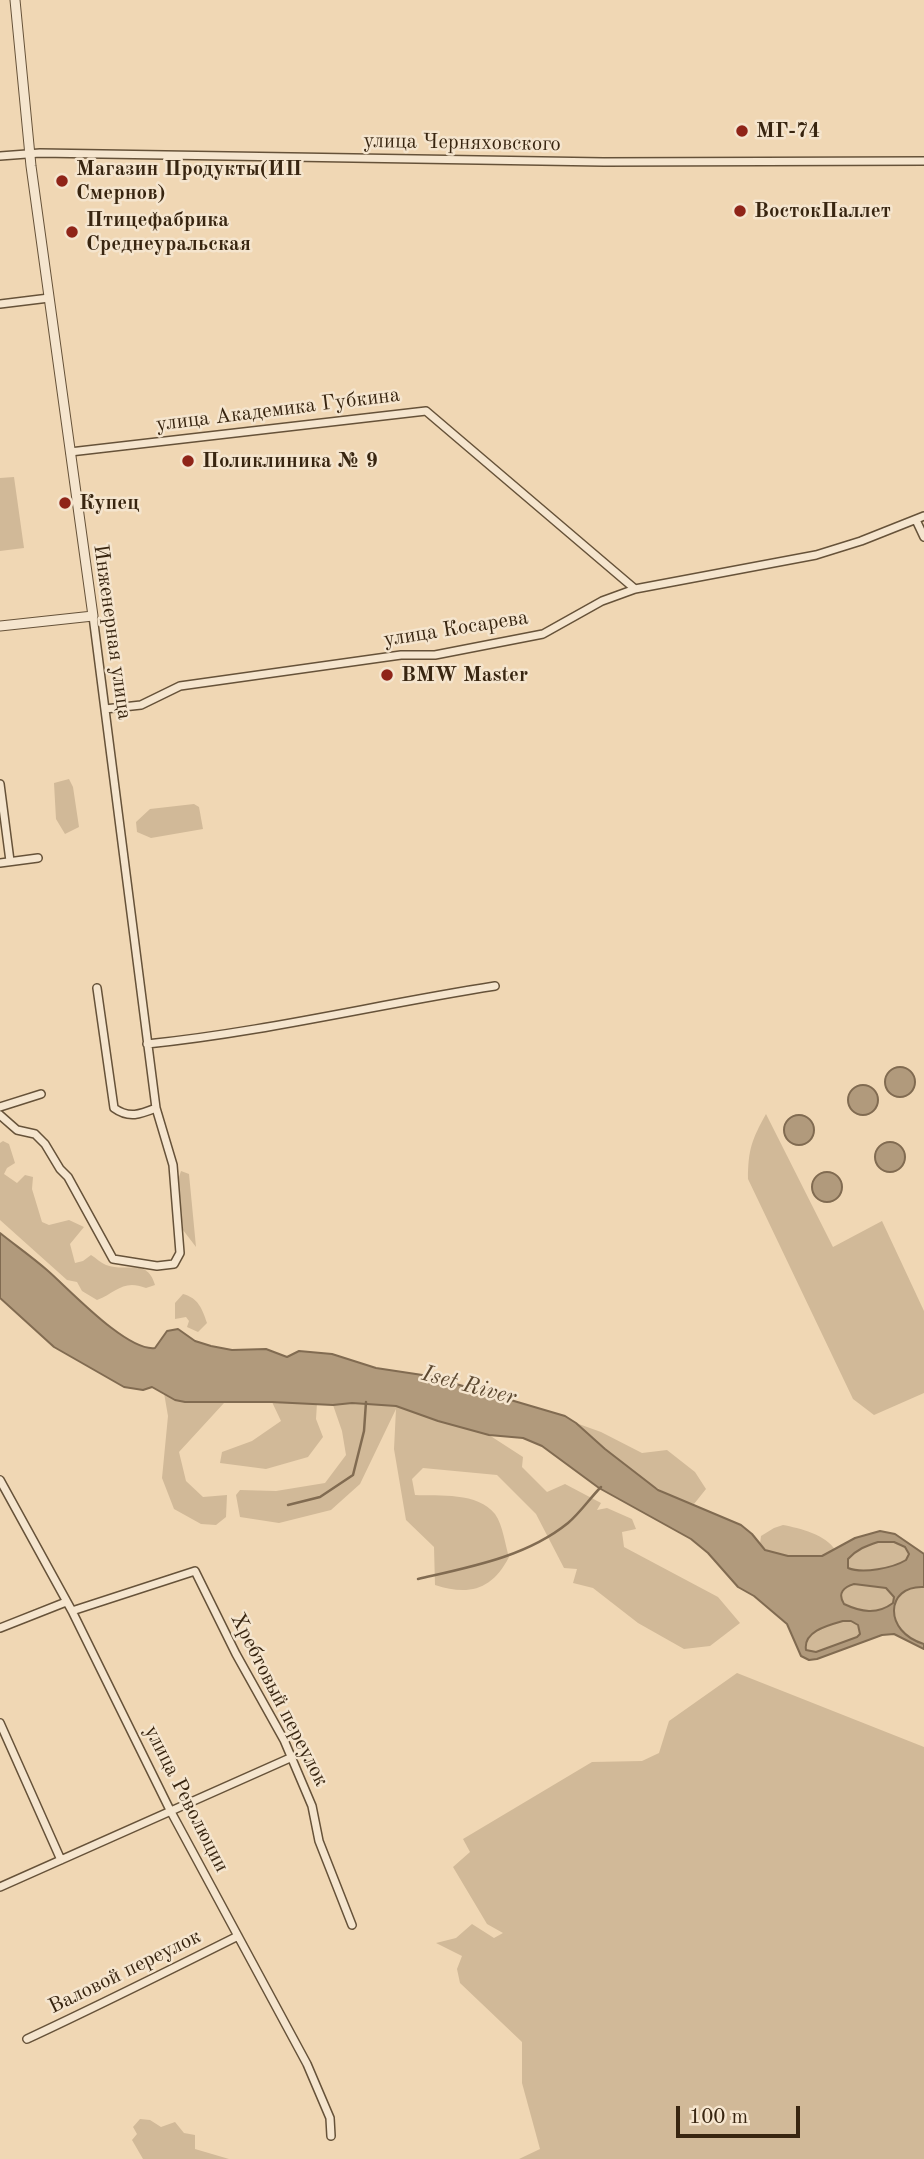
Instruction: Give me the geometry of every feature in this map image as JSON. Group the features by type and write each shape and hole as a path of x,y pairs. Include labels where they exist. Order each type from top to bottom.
{"street":[{"name":"Инженерная улица","path":"0,1115 17,1130 35,1134 46,1144 60,1169 68,1177 113,1259 157,1266 174,1264 180,1254 173,1165 156,1108 147,1044 93,615 30,153 15,0"},
{"name":"улица Черняховского","path":"0,156 30,153 604,162 924,161"},
{"path":"0,304 49,298"},
{"name":"улица Академика Губкина","path":"70,452 426,411 635,589"},
{"path":"920,518 924,537"},
{"name":"улица Косарева","path":"105,709 141,705 180,686 401,655 435,655 543,634 602,601 635,589 816,555 920,518"},
{"path":"0,626 93,615"},
{"path":"0,784 10,862"},
{"path":"0,863 38,858"},
{"path":"147,1044 276,1027 435,995 495,986"},
{"path":"97,988 114,1108 123,1115 139,1115 156,1108"},
{"path":"0,1107 41,1094"},
{"name":"улица Революции","path":"0,1480 72,1611 170,1810 307,2064 330,2118 331,2136"},
{"name":"Хребтовый переулок","path":"72,1611 195,1571 236,1654 284,1740 312,1807 319,1841 352,1925"},
{"path":"0,1628 66,1602"},
{"path":"0,1723 61,1860"},
{"path":"1,1883 61,1860 290,1758"},
{"name":"Валовой переулок","path":"27,2039 238,1936"}],"shaded area":[{"path":"14,477 24,548 0,551 0,478"},
{"path":"69,779 73,787 79,827 65,834 56,819 54,783"},
{"path":"194,804 199,807 203,829 151,838 137,832 136,822 150,809"},
{"path":"900,1067 906,1068 914,1076 914,1088 906,1096 900,1097 894,1096 886,1088 885,1082 886,1076 894,1068"},
{"path":"863,1085 869,1086 877,1094 877,1106 869,1114 863,1115 857,1114 849,1106 848,1100 849,1094 857,1086"},
{"path":"766,1114 833,1247 882,1221 924,1311 924,1393 874,1415 853,1399 748,1179 752,1145"},
{"path":"799,1115 805,1116 813,1124 813,1136 805,1144 799,1145 793,1144 785,1136 784,1130 785,1124 793,1116"},
{"path":"3,1141 9,1144 15,1163 7,1168 4,1174 17,1183 25,1175 33,1177 32,1189 42,1222 49,1225 69,1220 84,1227 70,1244 75,1263 91,1255 106,1265 142,1268 151,1276 155,1285 146,1288 126,1286 97,1300 82,1291 77,1282 67,1280 0,1220 0,1143"},
{"path":"890,1142 896,1143 904,1151 904,1163 896,1171 890,1172 884,1171 876,1163 875,1157 876,1151 884,1143"},
{"path":"181,1171 189,1174 196,1247 183,1230 178,1180"},
{"path":"827,1172 833,1173 841,1181 841,1193 833,1201 827,1202 821,1201 813,1193 812,1187 813,1181 821,1173"},
{"path":"0,1233 47,1270 114,1330 143,1347 155,1348 167,1331 178,1329 195,1341 232,1350 266,1349 287,1357 299,1351 332,1354 376,1368 429,1376 565,1416 658,1490 741,1525 765,1550 788,1556 822,1556 855,1538 880,1531 895,1534 924,1554 924,1587 911,1588 902,1593 894,1610 901,1630 924,1644 924,1649 894,1634 882,1635 817,1659 809,1660 801,1656 787,1624 754,1596 738,1587 708,1553 691,1539 599,1488 542,1446 523,1438 489,1435 396,1406 352,1403 333,1405 185,1402 175,1400 152,1387 143,1390 124,1387 54,1347 0,1298","holes":["878,1542 894,1542 905,1547 909,1554 906,1560 878,1569 848,1568 848,1559 851,1556","854,1584 886,1588 894,1597 893,1603 875,1611 850,1607 844,1604 841,1597 845,1589","851,1621 858,1625 860,1634 816,1652 806,1650 809,1638 824,1627"]},
{"path":"183,1294 199,1304 207,1323 198,1332 187,1327 189,1321 186,1317 175,1319 175,1303"},
{"path":"164,1393 185,1401 224,1403 179,1452 186,1481 203,1497 227,1495 226,1517 216,1525 201,1524 174,1509 162,1478 168,1416"},
{"path":"272,1402 317,1403 316,1419 323,1437 308,1457 266,1469 220,1463 222,1452 252,1441 281,1421"},
{"path":"352,1403 396,1406 489,1435 523,1457 522,1467 547,1492 565,1484 601,1503 597,1510 607,1508 632,1519 636,1529 622,1532 624,1547 718,1597 740,1623 710,1646 684,1649 638,1623 593,1588 573,1583 577,1569 564,1568 536,1514 497,1475 423,1468 412,1479 415,1495 458,1497 488,1507 500,1524 509,1557 495,1577 478,1588 459,1590 435,1585 434,1547 406,1520 394,1449 396,1409 360,1484 331,1510 279,1523 240,1517 236,1495 240,1490 276,1491 325,1483 346,1455 342,1431 333,1405"},
{"path":"576,1423 601,1432 642,1453 667,1450 695,1472 706,1489 694,1504 661,1490 631,1470"},
{"path":"783,1525 819,1536 835,1550 818,1557 797,1558 776,1554 760,1544 761,1536"},
{"path":"878,1542 895,1542 906,1547 909,1554 906,1560 878,1569 848,1568 848,1558 851,1555"},
{"path":"854,1584 886,1588 894,1597 893,1603 869,1611 844,1604 841,1597 843,1591"},
{"path":"924,1587 924,1644 901,1630 894,1610 902,1593 911,1588"},
{"path":"843,1621 852,1621 857,1625 860,1634 857,1638 816,1652 806,1650 806,1643 813,1634"},
{"path":"737,1673 924,1747 924,2159 519,2159 540,2149 522,2083 522,2042 460,1983 457,1969 462,1956 436,1943 456,1938 472,1924 494,1938 503,1933 487,1924 453,1867 470,1852 463,1839 592,1762 642,1761 659,1753 669,1721"},
{"path":"140,2119 150,2120 161,2127 175,2122 184,2133 195,2135 195,2149 229,2159 143,2159 132,2140 137,2134 133,2127"}],"waterway":[{"path":"288,1505 320,1497 353,1475 364,1431 366,1402"},
{"path":"418,1579 497,1559 552,1535 577,1515 601,1487"}],"place":[{"name":"МГ-74","path":"742,131"},
{"name":"Магазин Продукты(ИП Смернов)","path":"62,181"},
{"name":"ВостокПаллет","path":"740,211"},
{"name":"Птицефабрика Среднеуральская","path":"72,232"},
{"name":"Поликлиника № 9","path":"188,461"},
{"name":"Купец","path":"65,503"},
{"name":"BMW Master","path":"387,675"}],"water label":[{"name":"Iset River","path":"469,1386"}]}
